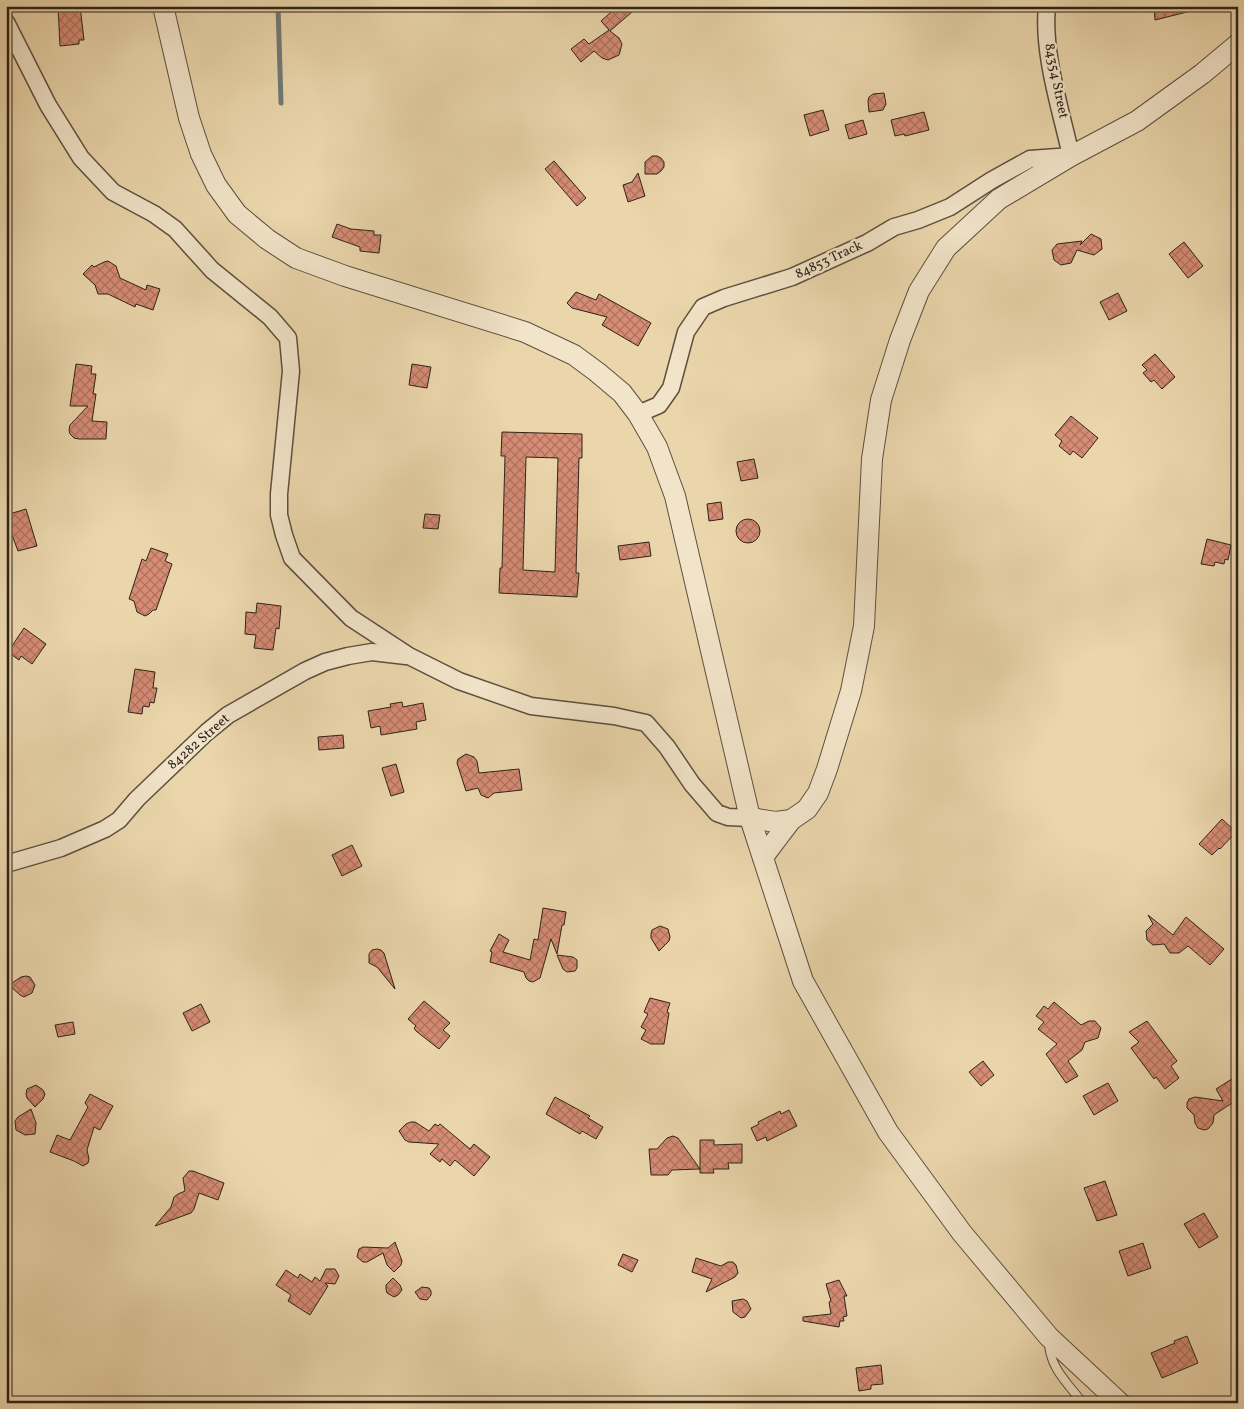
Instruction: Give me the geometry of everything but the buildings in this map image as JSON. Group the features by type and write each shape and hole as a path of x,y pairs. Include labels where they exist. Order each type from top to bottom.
{"street":[{"path":"163,6 189,118 201,154 216,184 237,214 266,239 296,258 345,276 525,332 574,355 598,372 622,393 638,414 657,447 675,496 750,818 804,981 888,1132 962,1233 1049,1337 1120,1403"},
{"name":"84354 Street","path":"1047,6 1045,23 1049,57 1071,156"},
{"path":"6,22 48,105 81,158 113,192 154,214 175,230 212,270 270,317 288,338 291,371 279,494 280,515 284,535 292,558 351,618 408,656 459,681 531,706 614,716 646,723 667,747 692,784 717,813 728,817 776,822 791,820"},
{"path":"763,857 791,820 808,809 818,793 851,691 864,626 872,459 881,400 918,291 946,248 999,198 1071,156 1137,121 1202,74 1238,44"},
{"name":"84853 Track","path":"638,414 659,405 671,388 686,332 703,307 724,298 792,277 867,243 894,227 950,207 992,180 1030,159 1071,156"},
{"name":"84282 Street","path":"6,864 61,848 105,829 119,820 137,799 221,721 241,707 305,671 325,662 372,652 408,656"}],"lane":[{"path":"1049,1337 1049,1352 1053,1362 1082,1403"}],"waterway":[{"path":"278,6 281,103"}]}
